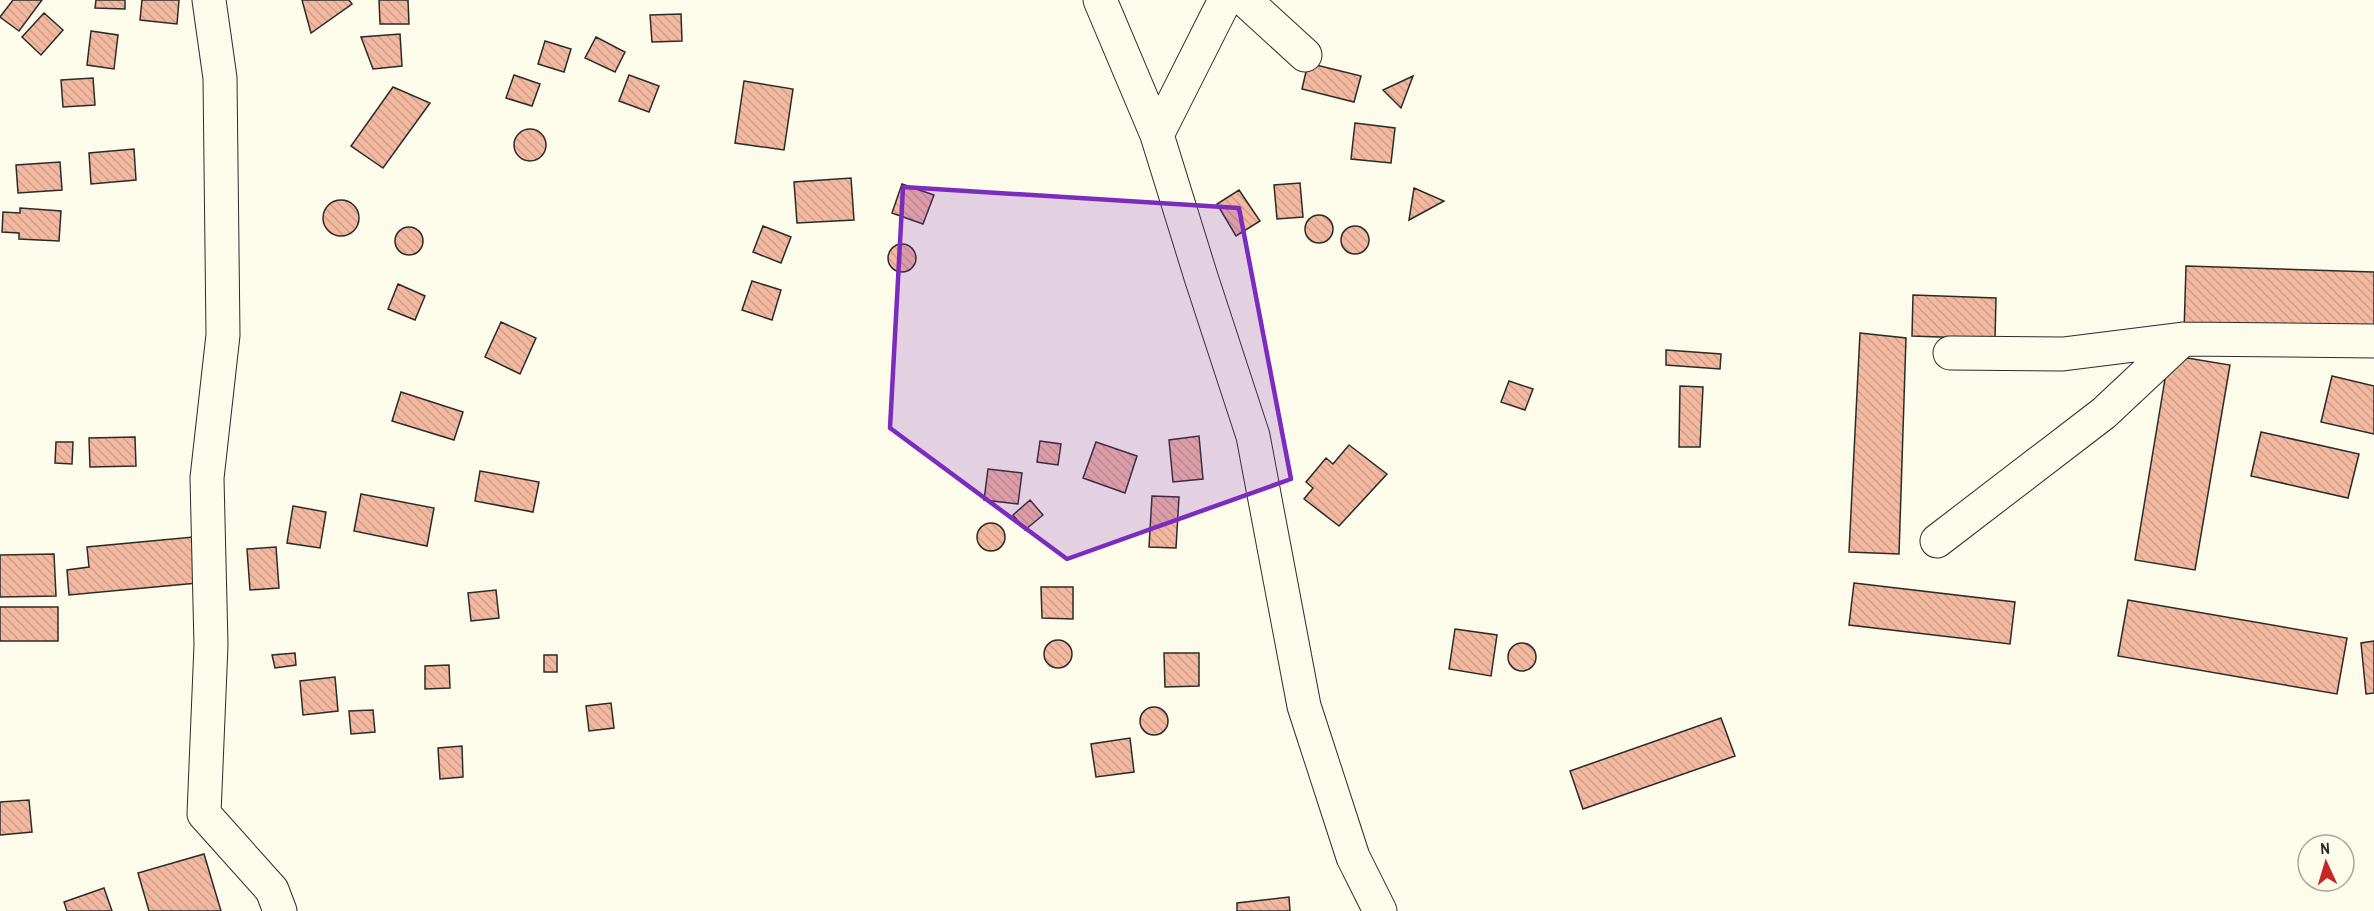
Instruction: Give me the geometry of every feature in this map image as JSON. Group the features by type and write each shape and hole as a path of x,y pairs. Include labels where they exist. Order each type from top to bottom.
{"street":[{"path":"209,0 220,78 223,334 207,478 211,645 204,814 272,890 280,911"},
{"path":"1100,0 1157,135 1253,435 1304,706 1353,857 1380,911"},
{"path":"1157,135 1225,0"},
{"path":"1245,0 1305,55"},
{"path":"1950,352 2063,354 2183,339 2374,340"},
{"path":"1937,541 2104,413 2183,339"}],"highlighted area":[{"path":"903,187 1239,208 1291,479 1067,559 890,428"}],"building":[{"path":"13,0 42,0 19,31 0,17"},
{"path":"96,0 125,0 125,9 95,8"},
{"path":"142,0 179,0 177,24 140,20"},
{"path":"302,0 349,0 352,4 311,33"},
{"path":"379,0 408,0 409,24 380,24"},
{"path":"44,13 63,30 41,55 22,37"},
{"path":"681,14 682,41 652,42 650,15"},
{"path":"91,31 118,35 114,69 87,65"},
{"path":"400,34 402,66 373,69 361,37"},
{"path":"596,37 625,52 615,72 585,58"},
{"path":"545,41 571,49 564,72 538,64"},
{"path":"1308,63 1361,76 1354,102 1302,89"},
{"path":"514,75 540,84 532,106 506,98"},
{"path":"629,75 659,86 649,112 619,101"},
{"path":"1413,76 1401,108 1383,90"},
{"path":"93,78 95,105 63,107 61,80"},
{"path":"744,81 793,89 784,150 735,143"},
{"path":"393,87 430,103 383,168 351,146"},
{"path":"1355,123 1395,128 1391,163 1351,159"},
{"path":"530,129 541,134 546,145 541,156 530,161 519,156 514,145 519,134"},
{"path":"134,149 136,180 91,184 89,153"},
{"path":"60,162 62,190 18,193 16,165"},
{"path":"851,178 854,220 797,223 794,182"},
{"path":"1300,183 1303,217 1277,219 1274,185"},
{"path":"902,184 934,195 923,224 892,213"},
{"path":"1414,188 1444,201 1409,220"},
{"path":"1239,190 1260,221 1236,236 1217,204"},
{"path":"341,200 353,206 359,218 353,230 341,236 329,230 323,218 329,206"},
{"path":"20,208 61,211 59,241 19,239 19,233 2,232 3,212 20,213"},
{"path":"1319,215 1329,219 1333,229 1329,239 1319,243 1309,239 1305,229 1309,219"},
{"path":"763,226 791,237 781,263 753,252"},
{"path":"1355,226 1365,230 1369,240 1365,250 1355,254 1345,250 1341,240 1345,230"},
{"path":"409,227 419,231 423,241 419,251 409,255 399,251 395,241 399,231"},
{"path":"902,244 912,248 916,258 912,268 902,272 892,268 888,258 892,248"},
{"path":"2186,266 2374,272 2374,338 2184,333"},
{"path":"752,281 781,290 772,320 742,310"},
{"path":"398,284 425,296 415,320 388,309"},
{"path":"1913,295 1996,298 1995,339 1912,336"},
{"path":"501,322 536,338 520,374 485,357"},
{"path":"1860,333 1906,338 1899,554 1849,552"},
{"path":"1666,350 1721,354 1720,369 1666,365"},
{"path":"2169,355 2230,365 2195,570 2135,560"},
{"path":"2332,376 2374,386 2374,434 2321,422"},
{"path":"1509,381 1533,389 1525,410 1501,402"},
{"path":"1680,386 1703,387 1700,447 1679,447"},
{"path":"401,392 463,412 454,440 392,421"},
{"path":"2261,432 2359,454 2348,498 2251,476"},
{"path":"1199,436 1203,479 1173,482 1169,440"},
{"path":"135,437 136,466 90,467 89,438"},
{"path":"1040,441 1061,444 1058,465 1037,462"},
{"path":"56,442 73,442 72,464 55,463"},
{"path":"1096,442 1137,456 1125,493 1083,478"},
{"path":"1349,445 1387,474 1339,526 1304,499 1313,488 1306,482 1326,458 1333,464"},
{"path":"988,469 1022,473 1018,504 984,500"},
{"path":"480,471 539,482 533,512 475,501"},
{"path":"361,494 434,508 427,546 354,531"},
{"path":"1152,496 1179,497 1176,548 1149,547"},
{"path":"1030,500 1043,515 1025,530 1013,515"},
{"path":"293,506 326,512 320,548 287,543"},
{"path":"991,523 1001,527 1005,537 1001,547 991,551 981,547 977,537 981,527"},
{"path":"204,536 208,582 69,595 67,570 89,567 87,547"},
{"path":"276,547 279,588 250,590 247,549"},
{"path":"54,554 56,596 0,597 0,555"},
{"path":"1854,583 2015,602 2010,644 1849,625"},
{"path":"1041,587 1073,587 1073,619 1042,618"},
{"path":"496,590 499,618 471,621 468,593"},
{"path":"2128,600 2347,638 2337,694 2118,656"},
{"path":"0,607 58,607 58,641 0,641"},
{"path":"1455,629 1497,635 1491,676 1449,669"},
{"path":"1058,640 1068,644 1072,654 1068,664 1058,668 1048,664 1044,654 1048,644"},
{"path":"2374,641 2374,693 2366,694 2361,643"},
{"path":"1522,643 1532,647 1536,657 1532,667 1522,671 1512,667 1508,657 1512,647"},
{"path":"295,653 296,665 275,668 272,655"},
{"path":"1164,653 1199,653 1199,686 1165,687"},
{"path":"544,655 557,655 557,672 544,672"},
{"path":"449,665 450,688 425,689 425,666"},
{"path":"335,677 338,711 303,715 300,681"},
{"path":"611,703 614,728 589,731 586,706"},
{"path":"1154,707 1164,711 1168,721 1164,731 1154,735 1144,731 1140,721 1144,711"},
{"path":"373,710 375,732 351,734 349,711"},
{"path":"1721,718 1735,756 1583,809 1570,771"},
{"path":"1130,738 1134,772 1096,777 1091,744"},
{"path":"462,746 463,777 440,779 438,748"},
{"path":"29,800 32,832 0,835 0,802"},
{"path":"204,854 221,911 149,911 138,873"},
{"path":"104,888 112,911 67,911 64,902"},
{"path":"1289,897 1290,911 1237,911 1237,903"}]}
